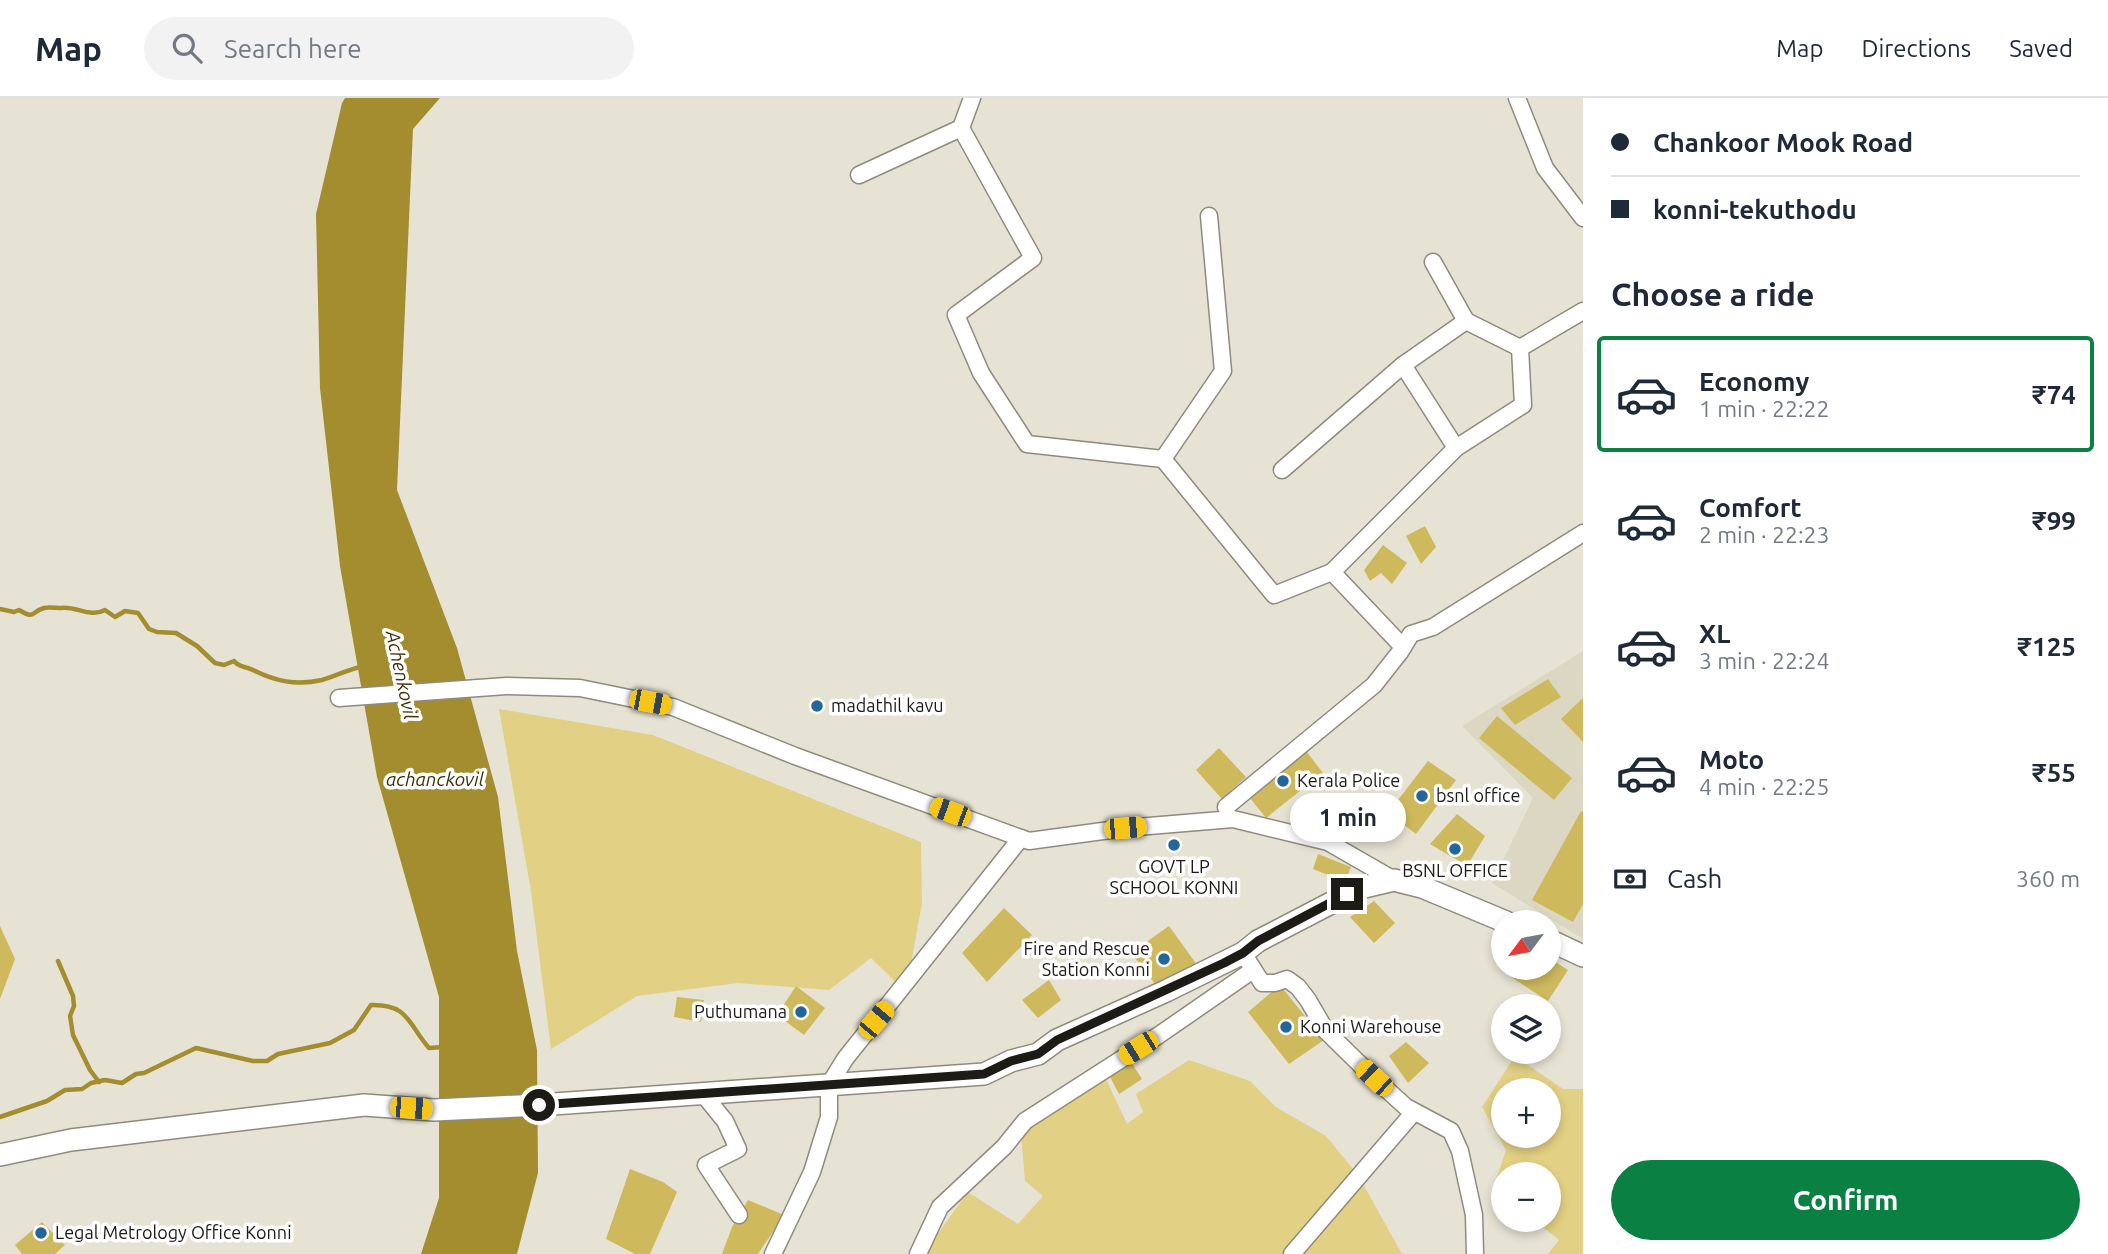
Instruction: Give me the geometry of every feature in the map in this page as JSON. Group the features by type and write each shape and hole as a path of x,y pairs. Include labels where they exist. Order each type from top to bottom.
{"main road":[{"path":"0,1155 71,1140 364,1105 434,1110 539,1105 984,1074 1011,1061 1038,1054 1057,1040 1166,991 1248,962 1258,941 1360,888 1394,880 1422,887 1491,916"},
{"path":"1561,946 1583,956"}],"street":[{"path":"859,175 961,128 972,98"},
{"path":"1517,98 1545,168 1583,218"},
{"path":"961,128 1033,258 956,315 981,373 1027,444 1163,459 1274,595 1332,572 1456,447 1523,405 1520,348"},
{"path":"1163,459 1223,371 1209,216"},
{"path":"1433,262 1466,321 1520,348"},
{"path":"1520,348 1583,310"},
{"path":"1282,470 1403,365 1466,321"},
{"path":"1403,365 1456,447"},
{"path":"1226,807 1374,685 1411,634 1433,626 1583,534"},
{"path":"1332,572 1403,647"},
{"path":"339,698 506,686 580,688 674,707 795,756 1029,841 1125,828 1233,819 1328,842 1394,880"},
{"path":"773,1254 812,1172 829,1117 830,1085 853,1049 1021,838"},
{"path":"918,1254 940,1207 1004,1147 1025,1121 1159,1035 1248,962 1262,983 1287,979 1298,988 1326,1031 1374,1078 1406,1107 1451,1131 1460,1151 1474,1215 1475,1254"},
{"path":"692,1095 725,1121 738,1149 706,1165 739,1214"},
{"path":"1292,1254 1414,1112"}],"shaded area":[{"path":"1583,651 1583,939 1561,925 1561,910 1536,910 1492,883 1533,798 1462,726"},
{"path":"499,709 653,735 921,842 922,903 906,992 871,958 829,990 738,983 637,996 551,1049 531,891"},
{"path":"1189,1060 1250,1081 1276,1107 1326,1136 1358,1175 1402,1254 928,1254 931,1243 968,1192 1018,1224 1043,1196 1025,1181 1021,1134 1036,1115 1106,1079 1127,1124 1143,1112 1136,1094"},
{"path":"1510,1064 1527,1064 1547,1078 1501,1078"},
{"path":"1561,1088 1583,1089 1583,1254 1548,1254 1559,1240 1549,1232 1561,1232 1561,1162 1502,1162 1505,1148 1561,1148"},
{"path":"1491,1093 1491,1123 1482,1107"}],"water":[{"name":"achanckovil","path":"345,98 440,98 413,129 397,490 457,648 498,797 517,951 537,1050 538,1173 517,1254 421,1254 439,1198 439,997 377,777 340,566 320,388 316,214"}],"building":[{"path":"1425,526 1436,547 1421,564 1406,536"},
{"path":"1383,545 1407,563 1392,584 1381,573 1370,581 1364,570"},
{"path":"1548,679 1561,697 1515,725 1501,708"},
{"path":"1583,698 1583,742 1561,719"},
{"path":"1497,716 1572,778 1554,800 1479,738"},
{"name":"Kerala Police","path":"1300,743 1323,773 1266,818 1243,789"},
{"path":"1219,748 1246,777 1222,799 1196,770"},
{"name":"bsnl office","path":"1428,761 1456,780 1416,834 1388,813"},
{"path":"1581,811 1583,812 1583,904 1573,922 1561,916 1561,910 1551,910 1532,900"},
{"path":"1457,814 1485,836 1467,866 1430,844"},
{"path":"1318,854 1351,867 1345,882 1313,869"},
{"path":"1374,901 1395,923 1374,943 1350,917"},
{"path":"1004,908 1032,935 987,982 962,953"},
{"path":"0,926 15,959 0,999"},
{"name":"Fire and Rescue Station Konni","path":"1169,926 1197,965 1159,989 1131,953"},
{"path":"1561,966 1568,970 1553,994 1537,994 1516,980 1561,980"},
{"path":"1049,980 1061,1000 1038,1018 1022,1000"},
{"name":"Konni Warehouse","path":"1280,985 1324,1040 1289,1064 1248,1012"},
{"name":"Puthumana","path":"796,986 825,1008 804,1035 777,1015"},
{"path":"677,997 704,1000 701,1022 674,1017"},
{"path":"1406,1042 1429,1063 1408,1083 1389,1056"},
{"path":"1131,1062 1142,1079 1119,1094 1110,1077"},
{"path":"630,1169 663,1182 677,1192 650,1254 635,1254 606,1239"},
{"path":"748,1200 784,1215 758,1254 722,1254 732,1227"},
{"name":"Legal Metrology Office Konni","path":"42,1222 65,1245 55,1254 22,1254 15,1245"}],"waterway":[{"path":"0,609 14,612 19,610 31,615 48,608 94,613 105,610 115,617 125,611 138,613 149,629 176,633 197,646 215,663 224,665 234,661 269,677 286,681 303,683 322,680 364,666"},
{"path":"58,961 73,996 74,1006 70,1016 73,1035 99,1082"},
{"path":"0,1117 47,1101 65,1090 82,1089 91,1083 105,1080 122,1083 136,1074 144,1073 196,1048 253,1061 267,1061 278,1054 330,1043 354,1030 371,1005 401,1012 429,1048 443,1047"}],"place":[{"name":"madathil kavu","path":"817,706"},
{"name":"Kerala Police","path":"1283,781"},
{"name":"bsnl office","path":"1422,796"},
{"name":"GOVT LP SCHOOL KONNI","path":"1174,845"},
{"name":"BSNL OFFICE","path":"1455,849"},
{"name":"Fire and Rescue Station Konni","path":"1164,959"},
{"name":"Puthumana","path":"801,1012"},
{"name":"Konni Warehouse","path":"1286,1027"},
{"name":"Legal Metrology Office Konni","path":"41,1233"}],"route":[{"path":"539,1105 984,1074 1011,1061 1038,1054 1057,1040 1224,963 1258,941 1347,894"}],"water label":[{"name":"Achenkovil","path":"402,675"}]}
